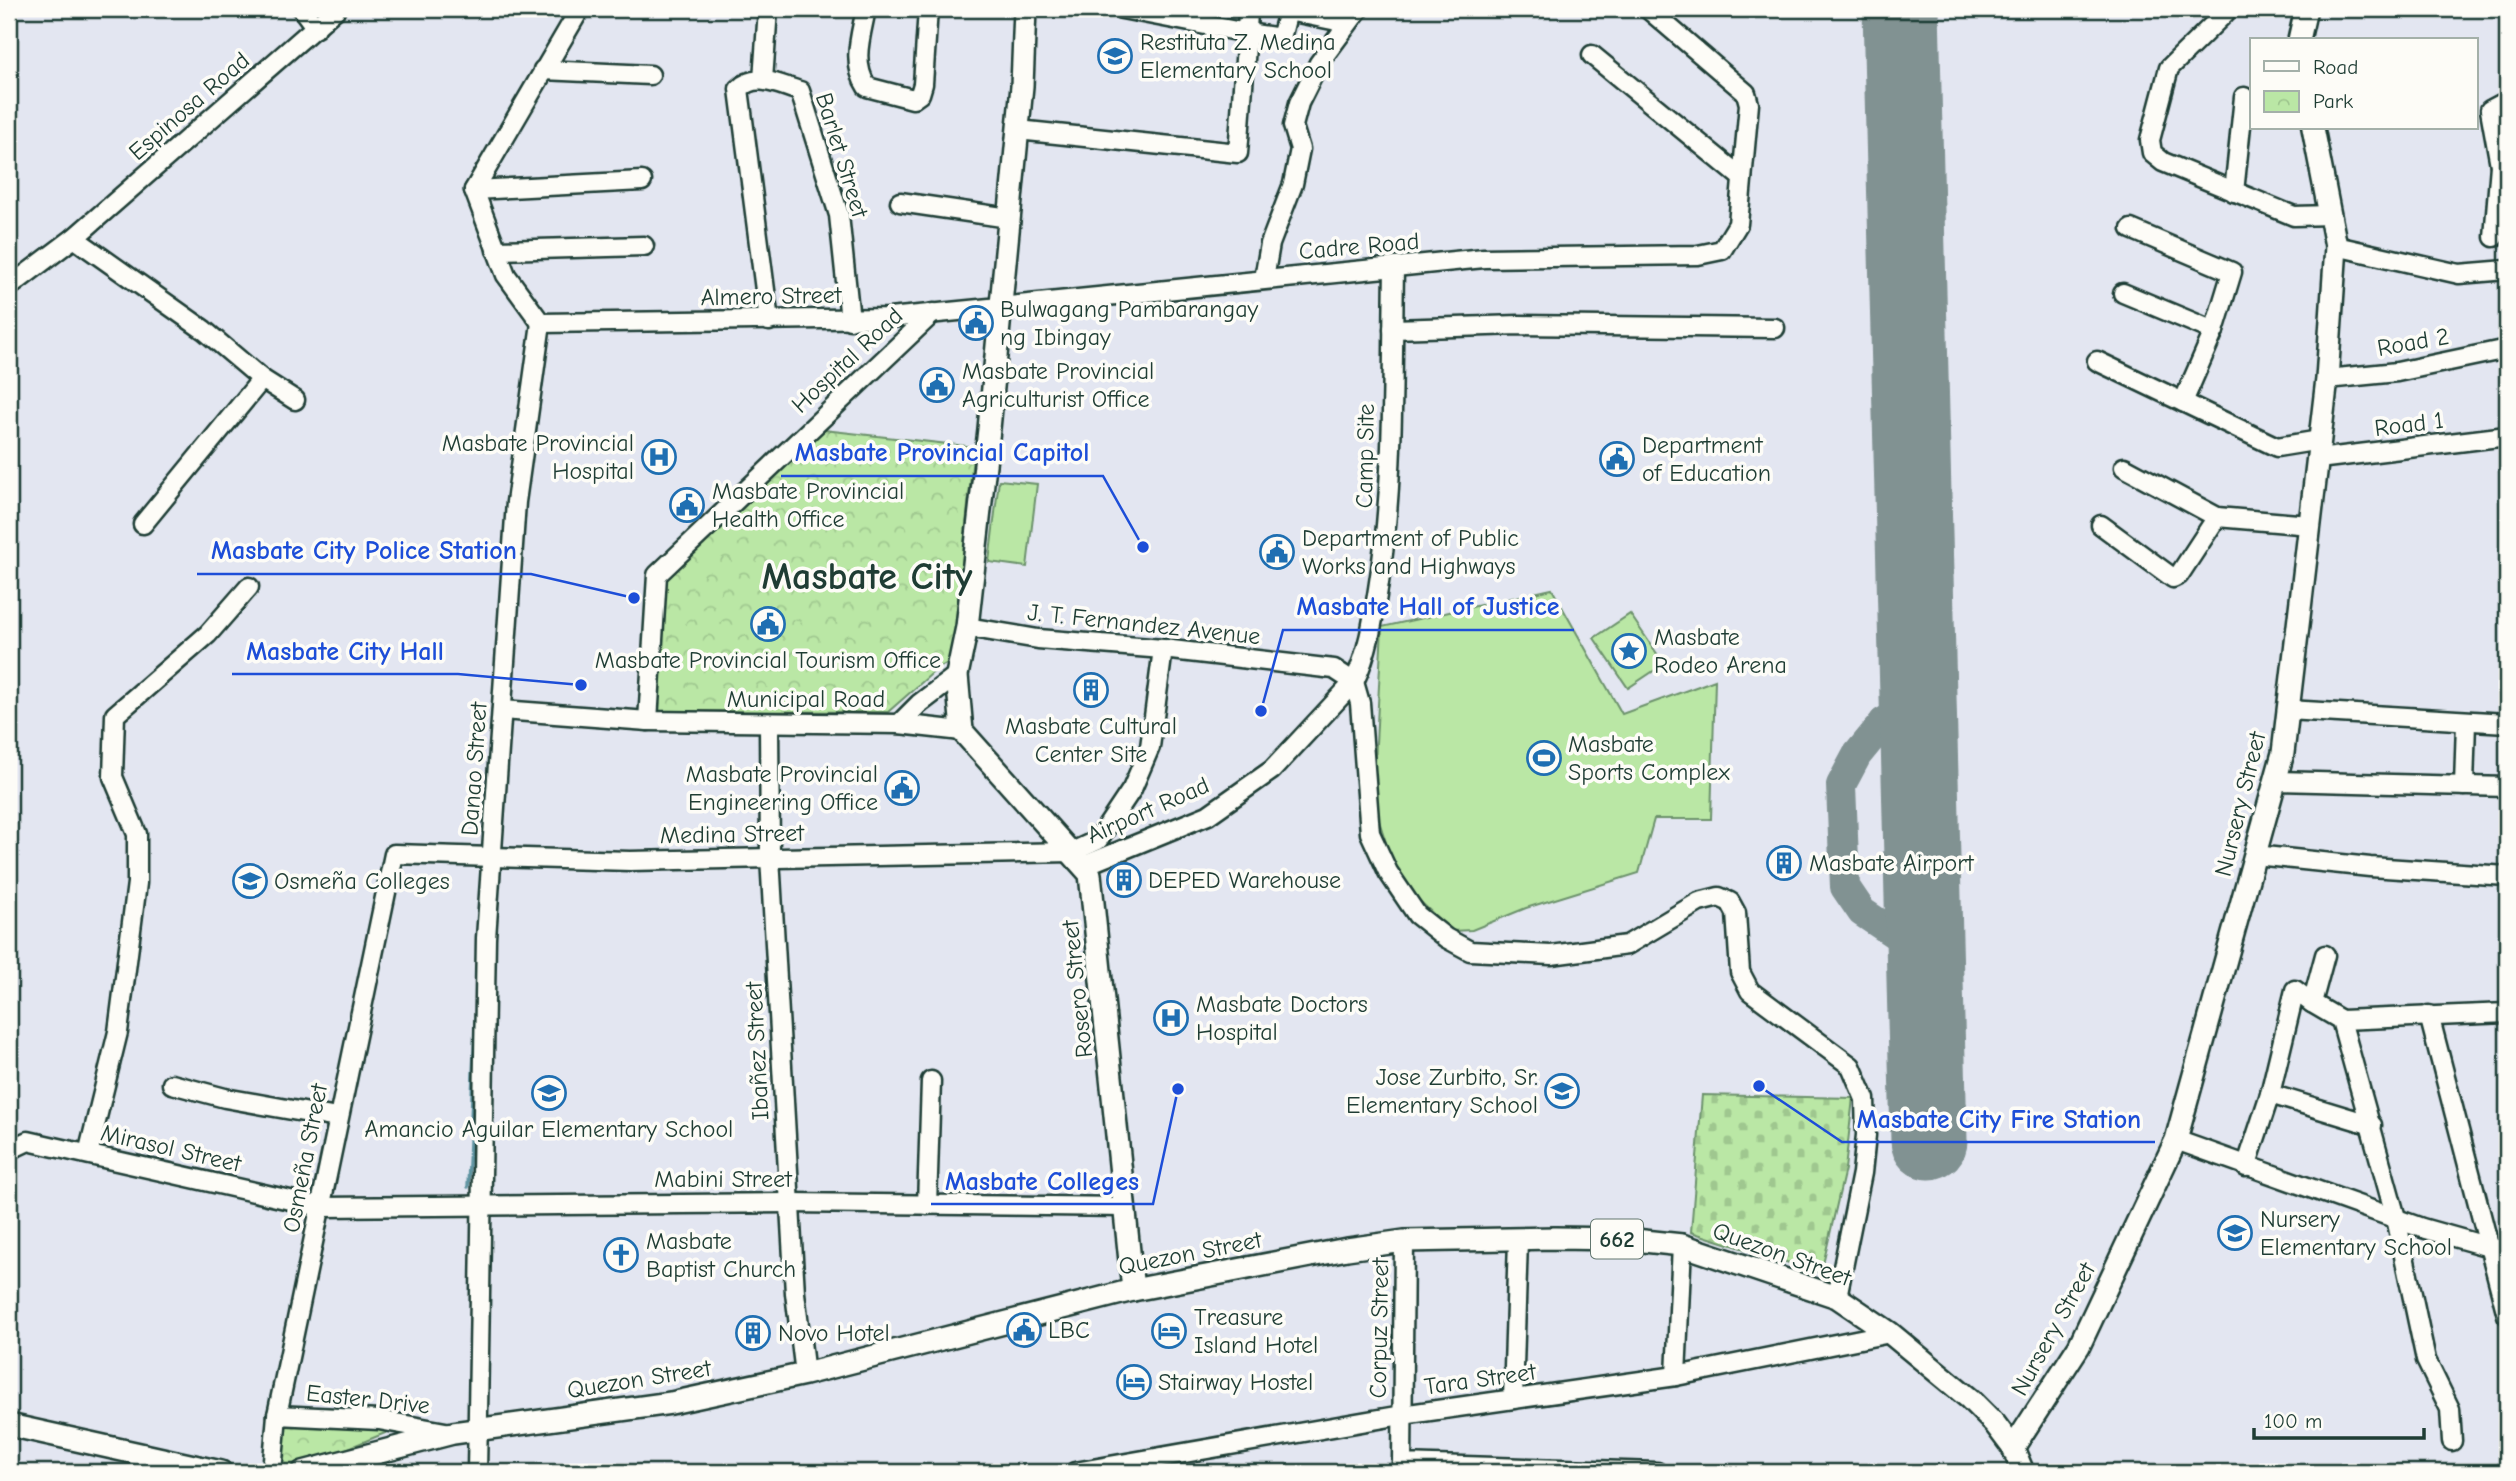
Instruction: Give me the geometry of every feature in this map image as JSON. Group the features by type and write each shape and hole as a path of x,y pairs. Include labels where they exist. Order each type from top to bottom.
{"main road":[{"path":"962,731 957,675 967,627 1018,130 1025,9"},
{"path":"2299,38 2306,9"},
{"name":"Nursery Street","path":"2013,1448 2078,1346 2176,1140 2283,754 2327,379 2336,246 2313,130"},
{"name":"Rosero Street","path":"962,731 1090,874 1133,1290"},
{"name":"Quezon Street","path":"303,1472 453,1433 671,1403 805,1374 1133,1290 1347,1248 1404,1241 1625,1239 1682,1245 1837,1297 1890,1333 1970,1399 1995,1424 2013,1448 2023,1472"},
{"path":"9,1425 183,1469 221,1472"}],"street":[{"path":"302,9 316,28"},
{"name":"Espinosa Road","path":"9,287 74,238 336,9"},
{"path":"474,190 580,9"},
{"path":"768,9 763,80 746,81 739,89 769,321"},
{"path":"866,9 856,63 859,75 867,87 913,99 920,94 923,84 928,9"},
{"path":"1122,9 1170,13 1247,33 1280,38 1288,11 1315,12 1347,23"},
{"path":"1018,130 1238,153 1248,9"},
{"path":"1264,279 1270,244 1293,184 1298,160 1300,149 1293,126 1299,103 1319,63 1359,9"},
{"path":"1648,9 1746,93 1749,104 1742,178"},
{"path":"2225,13 2169,68 2150,140 2152,153 2163,162 2294,216 2331,215"},
{"path":"1592,55 1742,178"},
{"path":"543,70 650,75"},
{"name":"Barlet Street","path":"763,80 800,91 839,215 850,320"},
{"path":"2234,192 2244,97"},
{"path":"2494,237 2504,169 2490,110 2507,101"},
{"name":"Cadre Road","path":"1000,304 1394,269 1484,258 1698,255 1722,250 1738,224 1742,178"},
{"path":"474,190 642,181"},
{"path":"474,190 506,275 541,323"},
{"path":"900,202 1009,218"},
{"path":"2131,229 2232,272 2214,331 2183,402"},
{"path":"74,238 204,330 262,379 295,400"},
{"path":"496,250 644,246"},
{"path":"2336,246 2459,274 2507,270"},
{"name":"Camp Site","path":"1353,682 1362,667 1372,624 1388,525 1394,269"},
{"path":"2123,293 2214,331"},
{"name":"Almero Street","path":"541,323 850,320 1000,304"},
{"name":"Hospital Road","path":"649,721 657,575 933,313"},
{"path":"877,366 887,343 888,318"},
{"name":"Danao Street","path":"477,1472 486,938 516,502 541,323"},
{"path":"1393,329 1572,325 1775,328"},
{"name":"Road 2","path":"2327,379 2397,372 2507,349"},
{"name":"Road 1","path":"2097,361 2277,447 2319,449 2507,436"},
{"path":"143,524 262,379"},
{"path":"2124,467 2217,517 2310,525"},
{"path":"2101,525 2173,578 2179,575 2217,517"},
{"path":"88,1154 118,1032 137,883 137,834 113,777 116,715 208,634 248,587"},
{"name":"J. T. Fernandez Avenue","path":"967,627 1038,639 1163,649 1334,668 1353,682"},
{"path":"1077,859 1098,840 1132,789 1150,747 1163,649"},
{"path":"899,724 919,704 957,675"},
{"path":"1353,682 1360,703 1370,833 1388,872 1417,915 1446,938 1470,951 1551,955 1627,945 1699,902 1719,897 1730,902 1736,913 1740,972 1750,991 1851,1066 1865,1099 1867,1135 1862,1173 1837,1297"},
{"name":"Airport Road","path":"1077,859 1105,858 1208,816 1272,770 1353,682"},
{"name":"Municipal Road","path":"502,710 649,721 769,725 899,724 962,731"},
{"path":"2288,710 2507,723"},
{"path":"2464,786 2466,722"},
{"name":"Ibañez Street","path":"769,725 769,858 795,1293 805,1374"},
{"path":"2276,780 2507,787"},
{"path":"1098,840 1105,858"},
{"name":"Medina Street","path":"394,854 630,860 1077,859"},
{"name":"Osmeña Street","path":"272,1472 277,1415 394,854"},
{"path":"2255,855 2370,867 2507,876"},
{"path":"2312,1003 2325,955"},
{"path":"2246,1167 2270,1094 2295,990 2341,1020 2507,1013"},
{"path":"2429,1015 2499,1249 2507,1315"},
{"path":"2341,1020 2396,1218 2426,1360 2450,1409 2452,1441"},
{"path":"927,1205 931,1081"},
{"path":"172,1084 226,1098 337,1118"},
{"path":"2270,1094 2372,1125"},
{"name":"Mirasol Street","path":"10,1149 28,1140 321,1207"},
{"path":"2176,1140 2396,1218 2499,1249"},
{"name":"Mabini Street","path":"321,1207 790,1203 1125,1207"},
{"path":"1513,1399 1518,1240"},
{"name":"Corpuz Street","path":"1404,1241 1402,1464 1657,1472"},
{"path":"1676,1376 1682,1245"},
{"name":"Tara Street","path":"1076,1472 1402,1415 1676,1376 1890,1333"},
{"name":"Easter Drive","path":"277,1415 379,1420 453,1433"}],"green space":[{"path":"824,430 974,447 952,661 938,668 888,712 656,711 665,579"},
{"path":"999,480 1037,484 1027,567 989,562"},
{"name":"Masbate Sports Complex","path":"1552,589 1622,714 1715,680 1711,819 1654,819 1639,873 1526,908 1472,930 1451,931 1398,880 1373,802 1382,627"},
{"name":"Masbate Rodeo Arena","path":"1630,614 1664,664 1628,688 1594,638"},
{"path":"1702,1095 1853,1098 1845,1169 1821,1273 1691,1232"},
{"path":"285,1420 390,1431 290,1472 280,1472"}],"waterway":[{"path":"481,883 482,863"},
{"path":"468,1187 477,985"}],"taxiway":[{"path":"1918,697 1912,705 1884,722 1857,755 1841,785 1845,887 1862,912 1898,936 1914,932 1924,923"},
{"path":"1884,722 1901,723 1919,736"},
{"path":"1898,936 1925,965"}],"runway":[{"path":"1901,9 1929,1141"}],"place":[{"name":"Restituta Z. Medina Elementary School","path":"1115,56"},
{"name":"Bulwagang Pambarangay ng Ibingay","path":"976,323"},
{"name":"Masbate Provincial Agriculturist Office","path":"937,385"},
{"name":"Masbate Provincial Hospital","path":"659,457"},
{"name":"Department of Education","path":"1617,459"},
{"name":"Masbate Provincial Health Office","path":"687,505"},
{"name":"Masbate Provincial Capitol","path":"1143,547"},
{"name":"Department of Public Works and Highways","path":"1277,552"},
{"name":"Masbate City Police Station","path":"634,598"},
{"name":"Masbate Provincial Tourism Office","path":"768,624"},
{"name":"Masbate Rodeo Arena","path":"1629,651"},
{"name":"Masbate City Hall","path":"581,685"},
{"name":"Masbate Cultural Center Site","path":"1091,690"},
{"name":"Masbate Hall of Justice","path":"1261,711"},
{"name":"Masbate Sports Complex","path":"1544,758"},
{"name":"Masbate Provincial Engineering Office","path":"902,788"},
{"name":"Masbate Airport","path":"1784,863"},
{"name":"DEPED Warehouse","path":"1124,880"},
{"name":"Osmeña Colleges","path":"250,881"},
{"name":"Masbate Doctors Hospital","path":"1171,1018"},
{"name":"Masbate City Fire Station","path":"1759,1086"},
{"name":"Masbate Colleges","path":"1178,1089"},
{"name":"Jose Zurbito, Sr. Elementary School","path":"1562,1091"},
{"name":"Amancio Aguilar Elementary School","path":"549,1093"},
{"name":"Nursery Elementary School","path":"2235,1233"},
{"name":"Masbate Baptist Church","path":"621,1255"},
{"name":"LBC","path":"1024,1330"},
{"name":"Treasure Island Hotel","path":"1169,1331"},
{"name":"Novo Hotel","path":"753,1333"},
{"name":"Stairway Hostel","path":"1134,1382"}],"district":[{"name":"Masbate City","path":"867,577"}]}
